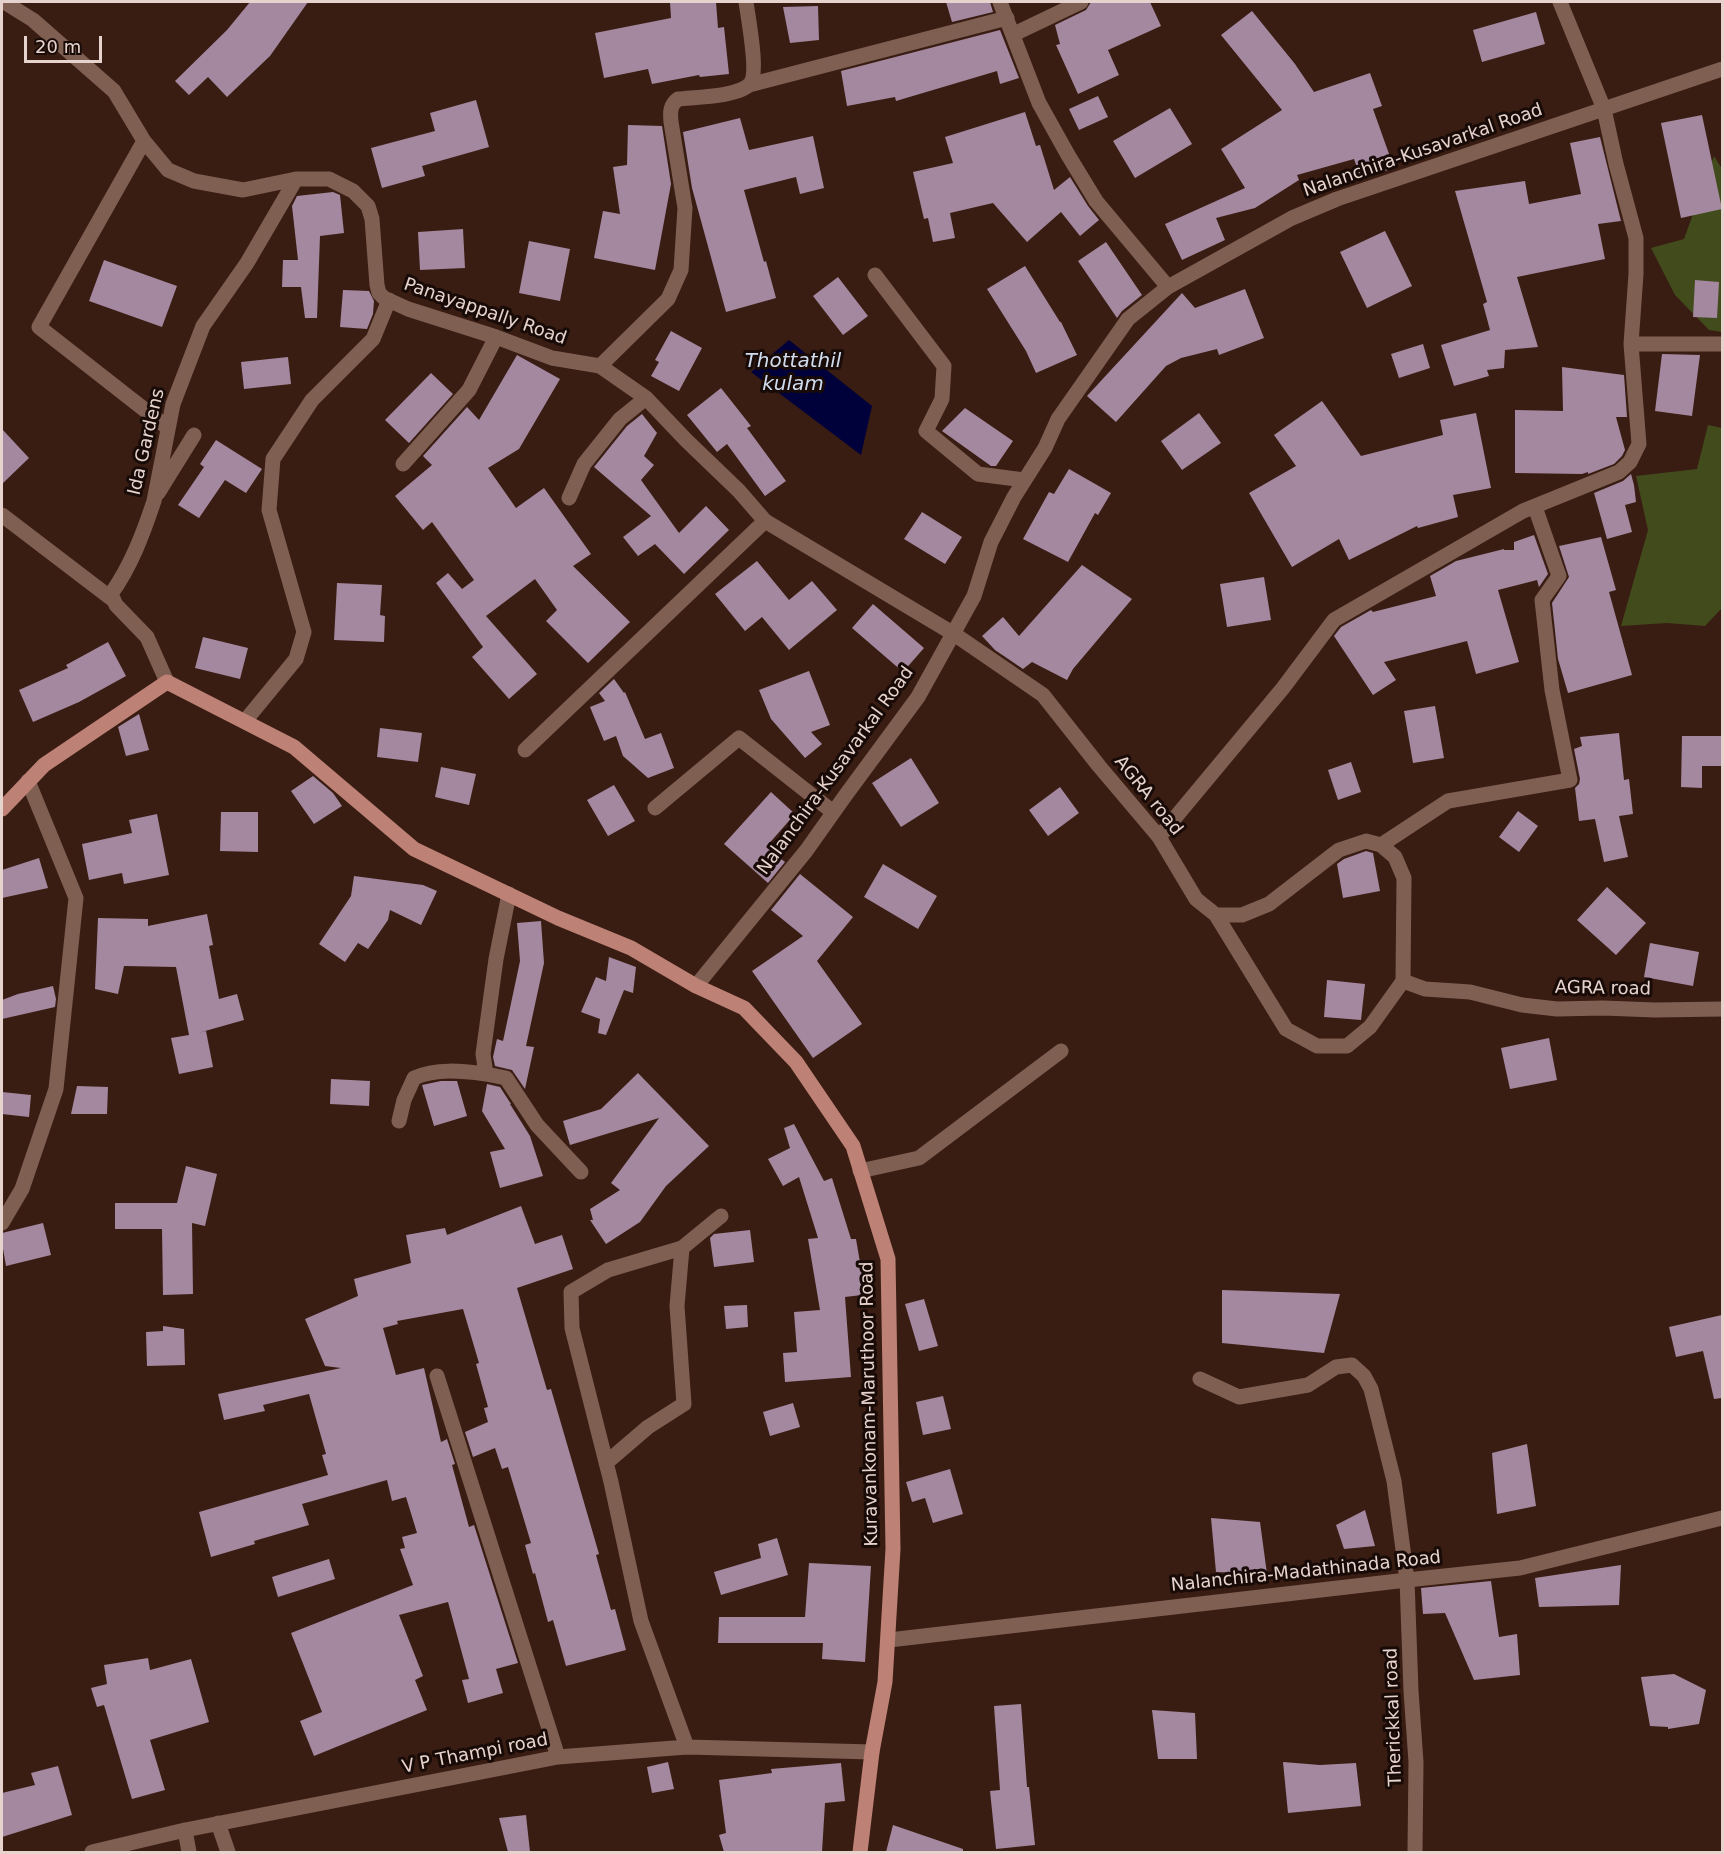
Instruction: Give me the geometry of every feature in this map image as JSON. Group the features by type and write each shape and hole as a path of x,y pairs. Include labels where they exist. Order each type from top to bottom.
{"main road":[{"name":"Kuravankonam-Maruthoor Road","path":"167,682 294,747 414,849 558,918 632,948 696,986 744,1008 796,1062 853,1146 888,1259 893,1549 885,1682 872,1752 860,1852"},
{"path":"2,809 44,765 167,682"}],"street":[{"name":"Panayappally Road","path":"4,2 33,20 114,92 144,141 168,170 194,181 243,190 296,179 329,179 353,191 368,206 372,219 377,285 379,293 384,298 408,309 496,337 552,358 600,366 646,398 739,491 765,521 954,634"},
{"path":"746,2 754,61 753,79 749,85"},
{"path":"1000,2 1040,103 1068,155 1096,201 1168,287"},
{"path":"1014,34 1081,2"},
{"path":"1159,837 1283,688 1334,620 1523,512 1619,472 1630,462 1639,444 1631,344 1636,238 1604,109 1560,2"},
{"path":"600,366 668,299 681,270 685,208 670,115 673,103 678,99 729,93 749,85 1007,18"},
{"name":"Nalanchira-Kusavarkal Road","path":"696,986 806,851 918,697 974,596 991,542 1014,497 1045,448 1058,419 1128,320 1168,287 1292,218 1337,199 1722,69"},
{"path":"144,141 39,327 168,428"},
{"name":"Ida Gardens","path":"112,599 111,594 127,570 154,501 173,404 203,326 247,263 296,179"},
{"path":"875,275 944,366 942,399 926,431 978,474 1024,480"},
{"path":"245,721 296,659 304,632 269,510 273,459 312,399 373,339 389,300"},
{"path":"403,464 469,390 496,337"},
{"path":"1631,344 1722,344"},
{"path":"569,498 584,464 620,419 646,398"},
{"path":"154,501 194,435"},
{"path":"1381,845 1448,801 1570,780 1552,690 1542,600 1559,576 1535,507"},
{"path":"2,515 112,599 147,638 167,682"},
{"path":"525,750 765,521"},
{"name":"AGRA road","path":"954,634 1043,695 1159,837 1196,899 1216,915 1286,1029 1317,1046 1347,1046 1370,1027 1403,981 1425,988 1470,993 1522,1005 1557,1009 1722,1009"},
{"path":"655,808 739,738 833,812"},
{"path":"2,1223 22,1189 56,1089 76,898 28,781"},
{"path":"1216,915 1242,915 1269,904 1339,850 1366,842 1381,845 1395,857 1404,878 1403,981"},
{"path":"486,1074 483,1054 496,959 508,894"},
{"path":"861,1171 919,1158 1061,1051"},
{"path":"399,1121 404,1100 414,1078 427,1072 461,1071 506,1078 537,1125 580,1172"},
{"path":"687,1747 641,1621 606,1463 572,1328 571,1292 608,1270 682,1248 721,1216"},
{"path":"606,1463 648,1427 684,1404 677,1306 682,1248"},
{"name":"Therickkal road","path":"1200,1379 1239,1397 1308,1385 1336,1366 1352,1365 1364,1376 1371,1389 1394,1481 1407,1580 1416,1762 1415,1852"},
{"path":"437,1376 558,1757"},
{"name":"Nalanchira-Madathinada Road","path":"889,1640 1520,1568 1722,1518"},
{"name":"V P Thampi road","path":"92,1852 218,1823 558,1757 687,1747 872,1752"},
{"path":"218,1823 228,1852"},
{"path":"185,1830 189,1852"}],"green space":[{"path":"1714,156 1722,169 1722,332 1709,330 1675,295 1651,248 1684,239"},
{"path":"1708,425 1722,428 1722,608 1705,626 1667,623 1621,626 1648,530 1636,476 1697,469"}],"water":[{"name":"Thottathil kulam","path":"789,340 872,406 861,455 751,372"}],"building":[{"path":"250,2 308,2 270,56 227,97 208,77 189,95 175,81 227,30"},
{"path":"670,2 716,2 718,28 724,27 729,74 700,77 699,75 652,84 648,69 604,78 595,33 671,18"},
{"path":"946,2 990,2 993,12 952,22"},
{"path":"1091,2 1150,2 1161,26 1108,50 1119,75 1078,94 1056,45 1060,44 1055,25 1086,10"},
{"path":"818,6 819,40 790,43 783,7"},
{"path":"1252,11 1295,64 1314,92 1370,73 1382,106 1373,109 1394,168 1361,179 1354,159 1297,175 1299,180 1255,208 1216,218 1225,240 1182,260 1165,224 1245,188 1221,149 1282,110 1221,35"},
{"path":"1536,12 1545,44 1482,62 1473,30"},
{"path":"1000,30 1019,78 1000,84 997,71 896,101 895,97 847,106 841,71"},
{"path":"1098,96 1108,117 1079,130 1069,109"},
{"path":"476,100 489,147 422,166 425,176 382,188 371,148 435,131 430,113"},
{"path":"1170,108 1192,144 1135,178 1113,141"},
{"path":"1025,112 1036,146 1040,145 1054,190 1070,177 1099,220 1080,236 1061,212 1027,242 993,203 950,213 955,238 933,242 928,218 924,219 913,172 953,163 945,137"},
{"path":"1702,115 1722,209 1681,218 1661,123"},
{"path":"740,118 749,150 813,136 824,188 800,194 796,177 744,190 776,298 726,312 692,188 683,132"},
{"path":"628,125 662,126 671,184 655,270 594,258 603,211 620,214 613,167 627,165"},
{"path":"1600,137 1621,221 1598,224 1605,259 1517,277 1538,347 1505,350 1504,368 1487,370 1489,376 1454,386 1441,345 1490,330 1483,304 1487,302 1455,191 1525,181 1529,204 1581,194 1570,143"},
{"path":"333,192 340,195 344,233 320,236 317,318 305,318 301,287 282,287 283,260 298,260 292,206 297,196"},
{"path":"463,229 465,268 420,270 418,232"},
{"path":"1385,231 1412,286 1367,308 1340,252"},
{"path":"529,241 570,249 560,301 519,293"},
{"path":"1106,242 1142,295 1117,318 1078,261"},
{"path":"104,260 177,286 162,327 89,301"},
{"path":"1025,266 1061,322 1077,355 1036,373 1026,351 987,289"},
{"path":"838,277 868,316 843,335 813,296"},
{"path":"1695,280 1719,282 1717,318 1693,317"},
{"path":"1245,289 1264,338 1219,355 1217,349 1181,358 1166,366 1116,422 1087,396 1182,293 1195,308"},
{"path":"343,290 369,291 374,301 373,314 367,329 340,327"},
{"path":"671,331 702,348 679,391 651,376 659,362 655,360"},
{"path":"1423,344 1430,368 1399,378 1391,354"},
{"path":"1662,354 1700,355 1692,416 1655,411"},
{"path":"517,355 560,379 519,449 488,468 516,508 544,488 591,554 573,566 630,622 588,663 546,621 557,610 535,579 486,616 537,674 509,699 472,657 483,647 436,583 448,573 462,589 474,580 432,522 423,530 395,496 432,465 423,456 467,407 479,420"},
{"path":"288,357 291,384 244,389 241,362"},
{"path":"1562,367 1624,375 1627,417 1616,417 1625,450 1614,464 1588,474 1588,472 1582,474 1515,473 1515,410 1563,411"},
{"path":"431,373 453,394 409,443 385,420"},
{"path":"721,388 751,426 747,428 786,481 765,496 727,444 717,452 687,415"},
{"path":"1322,401 1361,456 1443,435 1440,420 1476,413 1491,488 1453,495 1458,517 1418,528 1417,526 1349,560 1339,539 1292,567 1249,493 1296,466 1274,435"},
{"path":"965,408 1013,441 996,466 991,466 942,431"},
{"path":"1199,413 1221,443 1182,470 1161,441"},
{"path":"642,414 657,433 644,456 654,465 641,480 679,533 706,506 729,530 684,574 655,544 638,556 623,537 651,516 594,467 627,426"},
{"path":"2,429 29,458 2,484"},
{"path":"216,440 262,469 246,493 225,480 199,518 178,505 204,467 200,464"},
{"path":"1069,469 1111,493 1098,515 1095,513 1068,562 1023,539 1049,492 1054,494"},
{"path":"1631,474 1636,502 1625,505 1632,532 1607,539 1594,493 1623,481"},
{"path":"922,512 962,537 945,564 904,539"},
{"path":"1534,535 1548,574 1539,587 1537,580 1498,590 1519,662 1476,674 1467,641 1384,662 1396,680 1373,695 1334,636 1341,627 1371,610 1373,612 1436,596 1430,576 1456,561 1504,549 1514,550 1514,542"},
{"path":"1601,537 1616,590 1609,592 1632,675 1568,693 1558,659 1552,603 1569,577 1559,546"},
{"path":"757,561 789,600 812,581 837,610 789,650 762,617 745,631 715,594"},
{"path":"1082,565 1132,599 1073,669 1067,680 1032,662 1023,669 995,650 982,636 1003,617 1019,636"},
{"path":"1264,577 1271,620 1227,627 1220,584"},
{"path":"337,583 382,585 380,615 385,616 384,642 334,640"},
{"path":"873,604 924,648 903,672 852,628"},
{"path":"203,637 248,648 240,679 195,668"},
{"path":"108,642 126,676 79,702 33,722 19,690 68,668 66,665"},
{"path":"809,671 830,725 811,732 822,744 805,758 771,719 759,690"},
{"path":"614,679 625,692 645,739 661,733 674,768 648,778 623,756 616,736 604,741 590,707 605,701 599,693"},
{"path":"1435,706 1444,758 1413,763 1404,711"},
{"path":"139,714 149,750 126,756 118,727"},
{"path":"380,728 422,733 418,762 377,757"},
{"path":"1619,733 1624,780 1629,779 1633,814 1619,816 1628,857 1604,862 1595,819 1579,821 1575,788 1580,779 1574,749 1582,746 1580,737"},
{"path":"1682,736 1722,736 1722,766 1702,766 1702,788 1681,787"},
{"path":"911,758 939,803 901,827 872,783"},
{"path":"1351,762 1361,792 1338,800 1328,770"},
{"path":"441,767 476,774 469,805 435,797"},
{"path":"313,776 333,793 342,806 314,824 291,791"},
{"path":"614,785 635,821 608,836 587,800"},
{"path":"1060,787 1079,813 1048,836 1029,810"},
{"path":"771,792 795,814 766,847 785,862 768,883 724,844"},
{"path":"1518,811 1538,826 1519,852 1499,837"},
{"path":"221,812 258,812 258,852 220,851"},
{"path":"157,814 169,875 124,884 122,873 89,880 82,844 132,833 129,820"},
{"path":"1366,851 1373,853 1380,891 1343,898 1337,864"},
{"path":"39,858 48,888 2,898 2,870"},
{"path":"883,864 937,896 918,929 864,897"},
{"path":"800,874 853,917 817,961 862,1024 813,1058 752,971 803,936 771,910"},
{"path":"354,876 423,885 437,891 421,925 390,910 388,920 368,949 358,943 345,962 319,944 351,896"},
{"path":"1607,887 1646,923 1616,955 1577,920"},
{"path":"207,914 213,945 209,946 219,999 237,994 244,1020 198,1033 206,1031 213,1067 179,1074 171,1038 189,1035 176,967 124,966 118,994 95,989 98,918 148,919 148,926"},
{"path":"541,921 544,963 526,1046 534,1047 525,1089 512,1070 495,1066 493,1057 497,1039 503,1041 520,961 517,923"},
{"path":"1650,943 1699,952 1693,986 1644,977"},
{"path":"609,957 636,967 633,993 624,990 606,1035 598,1033 600,1019 581,1012 596,977 606,981"},
{"path":"1327,980 1365,984 1361,1020 1324,1017"},
{"path":"53,986 55,1007 2,1019 2,1000"},
{"path":"1549,1038 1557,1080 1510,1089 1501,1048"},
{"path":"638,1073 709,1146 666,1186 640,1222 606,1244 590,1220 593,1220 590,1209 620,1190 611,1183 659,1118 570,1145 563,1121 601,1109"},
{"path":"331,1079 370,1081 369,1106 330,1104"},
{"path":"441,1081 457,1081 467,1116 434,1126 422,1085"},
{"path":"487,1084 500,1087 511,1104 530,1136 543,1176 500,1188 490,1152 505,1149 482,1111"},
{"path":"77,1086 108,1087 107,1114 71,1114"},
{"path":"2,1092 31,1095 29,1117 2,1114"},
{"path":"794,1124 824,1181 832,1178 851,1239 856,1239 861,1268 867,1268 870,1294 845,1297 851,1377 785,1382 783,1353 797,1352 794,1312 820,1310 808,1239 818,1238 799,1177 783,1186 768,1159 790,1148 784,1128"},
{"path":"186,1166 217,1174 205,1226 192,1223 193,1294 163,1295 162,1229 115,1229 115,1203 177,1203"},
{"path":"521,1206 535,1244 562,1235 573,1269 517,1288 547,1390 551,1389 599,1554 596,1555 611,1610 615,1609 626,1650 566,1666 553,1620 548,1622 535,1573 533,1574 525,1545 531,1543 508,1467 502,1469 495,1448 473,1457 465,1432 488,1422 484,1408 488,1407 476,1364 479,1363 463,1309 397,1321 398,1324 383,1328 396,1375 424,1368 441,1442 447,1439 469,1527 474,1525 518,1663 496,1669 503,1693 468,1703 462,1680 469,1679 448,1602 399,1615 423,1676 415,1680 427,1710 314,1756 300,1721 322,1712 291,1633 413,1585 400,1549 405,1548 402,1537 417,1533 406,1497 392,1501 387,1480 302,1504 309,1525 254,1541 255,1544 211,1557 199,1512 328,1475 322,1455 326,1454 309,1394 263,1405 265,1411 224,1420 218,1394 341,1368 325,1366 305,1319 358,1296 354,1279 411,1263 406,1235 445,1228 447,1235"},
{"path":"43,1223 51,1255 6,1266 2,1233"},
{"path":"750,1230 754,1262 714,1267 710,1238 714,1234"},
{"path":"1222,1290 1340,1294 1324,1353 1222,1343"},
{"path":"924,1299 938,1346 919,1351 905,1304"},
{"path":"747,1305 748,1327 726,1329 724,1306"},
{"path":"1722,1315 1722,1398 1714,1399 1703,1351 1676,1357 1669,1327"},
{"path":"163,1326 184,1329 185,1365 147,1366 146,1332 163,1331"},
{"path":"943,1396 951,1429 923,1435 916,1402"},
{"path":"793,1403 800,1427 770,1436 763,1412"},
{"path":"1527,1444 1536,1506 1497,1514 1492,1453"},
{"path":"950,1469 963,1514 933,1523 925,1498 912,1502 906,1482"},
{"path":"1365,1510 1375,1546 1344,1549 1336,1525"},
{"path":"1211,1518 1260,1522 1267,1574 1216,1572"},
{"path":"777,1538 788,1575 721,1595 714,1572 761,1558 758,1544"},
{"path":"329,1559 335,1579 278,1597 272,1577"},
{"path":"809,1563 871,1566 865,1662 822,1659 823,1643 718,1643 719,1617 805,1617"},
{"path":"1621,1565 1619,1605 1539,1607 1535,1578"},
{"path":"1491,1581 1499,1637 1517,1634 1520,1675 1474,1680 1445,1613 1423,1614 1421,1588"},
{"path":"148,1658 150,1670 191,1659 209,1722 150,1740 165,1790 132,1799 104,1705 97,1707 91,1688 107,1684 104,1665"},
{"path":"1674,1674 1706,1690 1699,1724 1668,1729 1668,1727 1650,1726 1641,1677"},
{"path":"1021,1704 1027,1787 1029,1787 1035,1845 996,1849 990,1791 1000,1790 994,1706"},
{"path":"1152,1710 1195,1713 1197,1759 1158,1759"},
{"path":"668,1762 674,1789 652,1793 647,1767"},
{"path":"1283,1762 1320,1765 1356,1763 1361,1806 1288,1813"},
{"path":"841,1763 845,1801 825,1803 822,1852 724,1852 719,1835 726,1833 719,1780 772,1773 771,1769"},
{"path":"58,1766 72,1815 2,1837 2,1793 35,1785 31,1773"},
{"path":"526,1815 530,1852 508,1852 499,1818"},
{"path":"893,1825 963,1849 963,1852 886,1852"}]}
